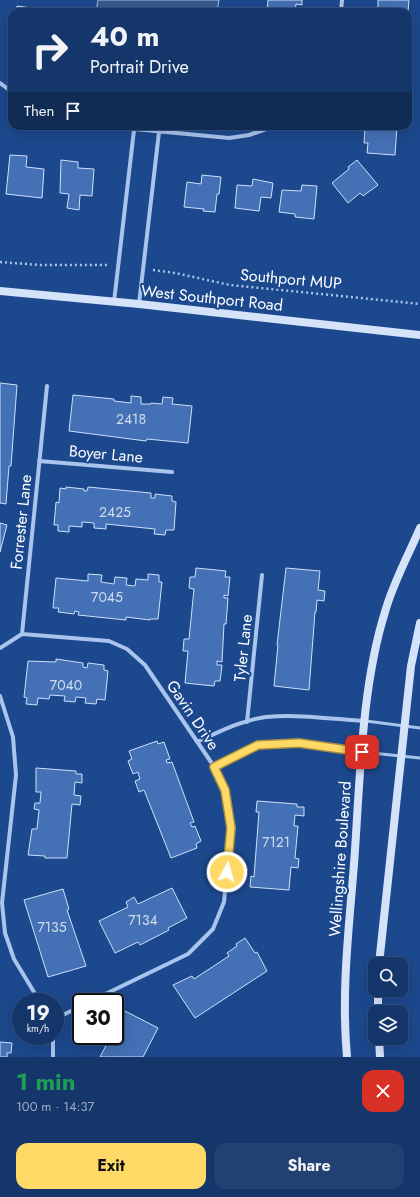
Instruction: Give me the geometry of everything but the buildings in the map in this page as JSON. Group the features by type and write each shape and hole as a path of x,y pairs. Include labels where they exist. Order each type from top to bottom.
{"street":[{"path":"114,302 134,130 229,138 249,135 263,130"},
{"path":"139,304 159,132"},
{"name":"West Southport Road","path":"0,291 139,304 420,334"},
{"name":"Forrester Lane","path":"22,634 47,386"},
{"name":"Boyer Lane","path":"39,461 172,472"},
{"name":"Wellingshire Boulevard","path":"347,1057 344,989 362,752 373,658 384,612 420,528"},
{"name":"Tyler Lane","path":"247,722 262,575"},
{"path":"380,957 411,666 420,623"},
{"path":"0,648 22,634"},
{"name":"Gavin Drive","path":"22,634 109,641 127,648 145,665 214,767 225,790 231,828 224,902 214,929 188,954 108,993"},
{"path":"0,696 13,737 16,774 2,903 5,933 14,959 35,993"},
{"path":"197,742 233,726 266,717 307,717 365,721"},
{"path":"214,767 258,745 299,743 362,752"},
{"path":"53,1045 53,1057"},
{"path":"379,1045 380,1057"}],"lane":[{"path":"365,721 420,728"},
{"path":"362,752 420,758"}],"path":[{"path":"0,262 40,265 109,265"},
{"name":"Southport MUP","path":"160,271 230,285 420,304"}],"water":[{"path":"98,0 219,0 218,8 97,8"}],"route":[{"path":"227,872 231,828 225,790 214,767 258,745 299,743 362,752"}]}
